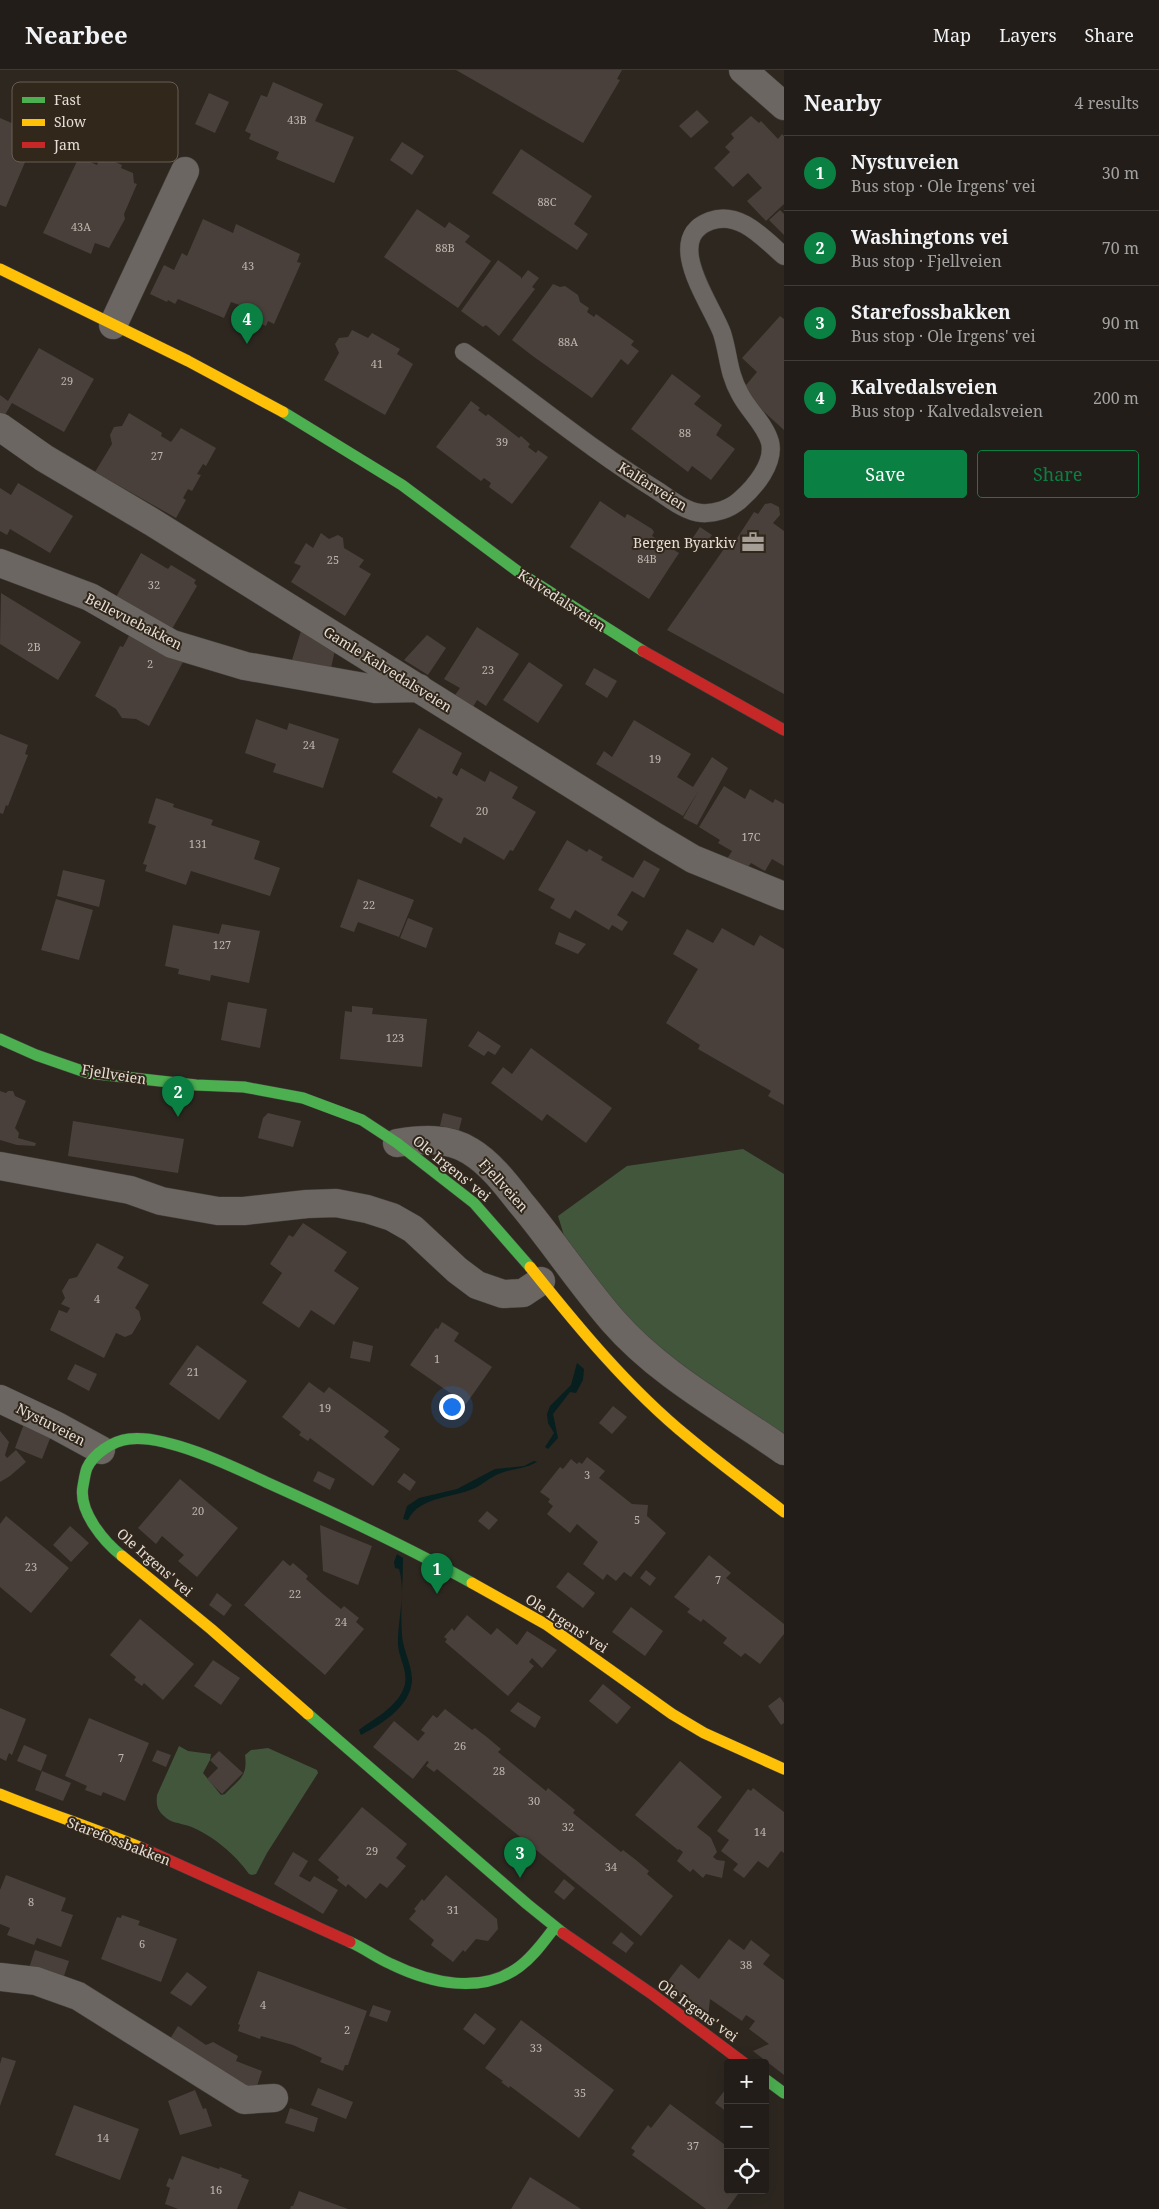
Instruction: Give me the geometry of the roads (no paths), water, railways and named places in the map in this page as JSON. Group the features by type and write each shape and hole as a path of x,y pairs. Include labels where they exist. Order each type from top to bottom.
{"street":[{"path":"743,70 784,106"},
{"path":"113,325 185,171"},
{"name":"Kalvedalsveien","path":"0,269 297,420 387,475 436,508 520,572 600,625 693,680 784,730"},
{"name":"Gamle Kalvedalsveien","path":"0,427 44,458 160,527 693,859 784,896"},
{"name":"Bellevuebakken","path":"0,563 90,597 172,644 235,663 375,689 418,688"},
{"name":"Fjellveien","path":"0,1039 36,1055 88,1073 196,1086 244,1087 303,1098 362,1120 397,1143 418,1140 446,1141 468,1150 505,1183 614,1322 684,1383 784,1451"},
{"name":"Ole Irgens' vei","path":"397,1143 474,1202 608,1360 687,1437 784,1512"},
{"path":"0,1166 130,1190 162,1201 218,1210 244,1211 307,1204 336,1203 368,1209 392,1217 412,1229 457,1270 477,1285 504,1294 523,1293 541,1281"},
{"name":"Nystuveien","path":"0,1399 58,1426 101,1450"},
{"name":"Ole Irgens' vei","path":"739,2059 652,1994 555,1927 211,1629 118,1553 98,1532 89,1517 82,1492 87,1468 101,1450 128,1439 150,1439 211,1458 318,1505 456,1574 547,1625 680,1719 744,1754 784,1770"},
{"name":"Starefossbakken","path":"0,1794 62,1819 98,1830 355,1944 413,1974 444,1984 482,1982 506,1975 535,1952 555,1927"},
{"path":"0,1977 36,1981 78,1996 244,2100 274,2098"},
{"path":"769,2082 784,2093"}],"lane":[{"name":"Kalfarveien","path":"464,352 594,448 679,504 701,513 723,510 741,499 760,477 768,464 770,441 741,397 730,376 722,333 689,258 690,239 702,225 711,221 723,218 737,220 752,229 784,256"}],"water":[{"path":"577,1363 584,1369 583,1380 576,1393 570,1392 553,1414 558,1438 548,1449 545,1447 554,1433 548,1423 547,1414 550,1406 571,1385"},
{"path":"534,1461 537,1462 524,1467 500,1473 473,1489 428,1502 413,1512 408,1520 403,1519 407,1506 419,1498 457,1489 495,1469 524,1466"},
{"path":"397,1554 403,1558 402,1585 399,1569 395,1568 394,1562"},
{"path":"401,1601 402,1635 412,1674 410,1689 407,1698 394,1713 361,1735 359,1730 395,1703 403,1690 405,1671 398,1647"}],"place":[{"name":"Kalvedalsveien","path":"247,344"},
{"name":"Bergen Byarkiv","path":"753,542"},
{"name":"Washingtons vei","path":"178,1117"},
{"name":"Nystuveien","path":"437,1594"},
{"name":"Starefossbakken","path":"520,1878"}]}
